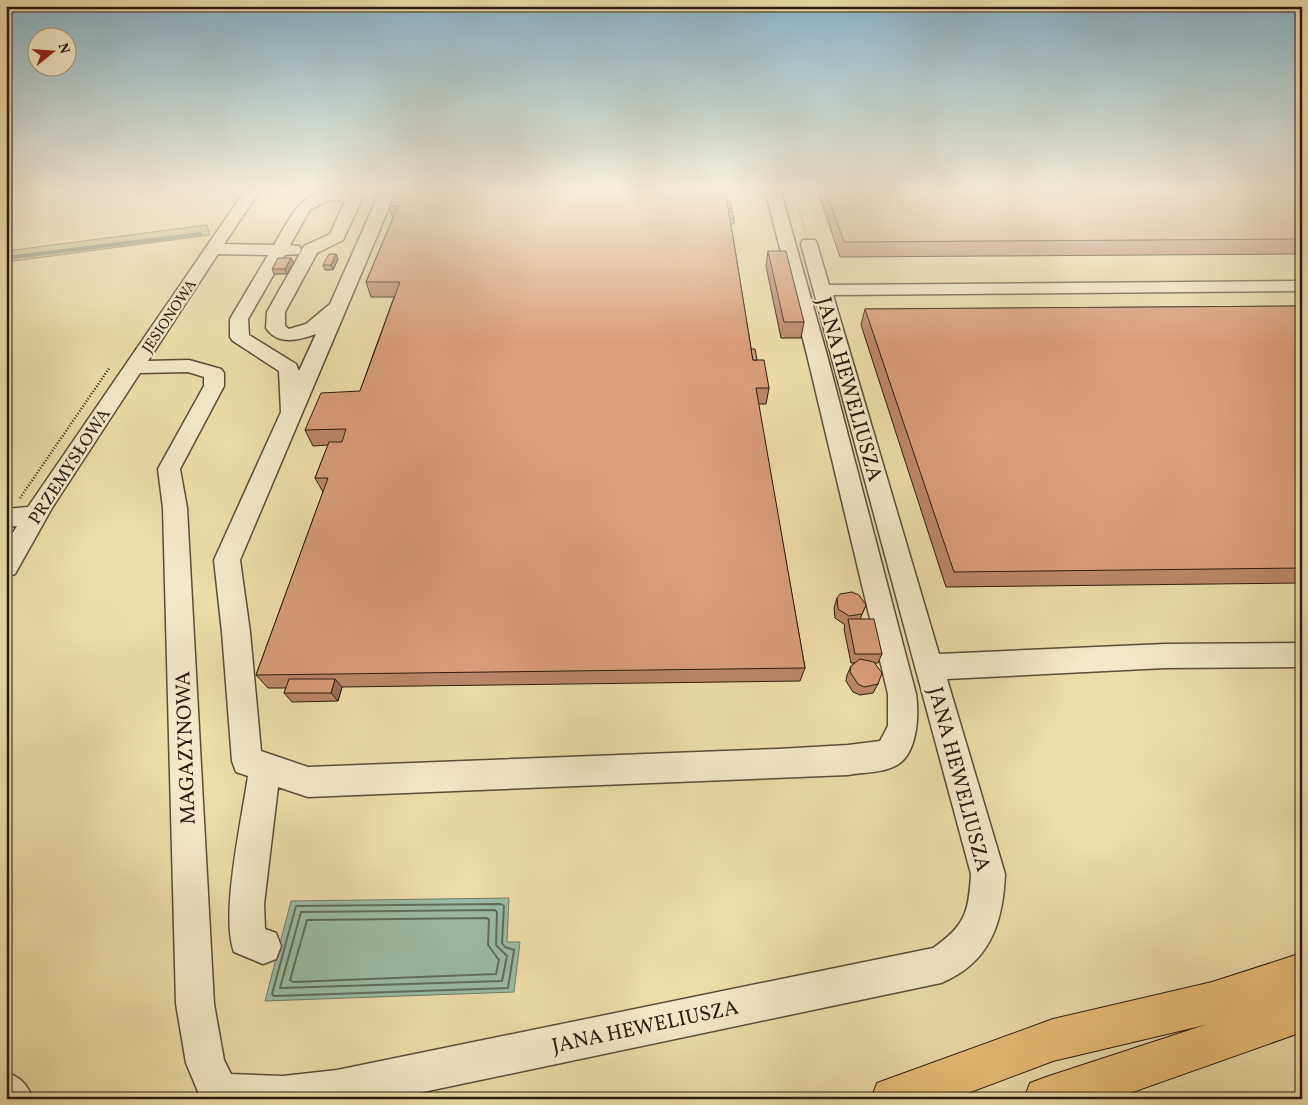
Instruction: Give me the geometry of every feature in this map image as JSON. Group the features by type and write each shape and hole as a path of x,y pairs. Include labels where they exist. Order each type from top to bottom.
{"highway":[{"path":"893,1099 1054,1040 1212,1003 1302,973"},
{"path":"1046,1099 1180,1055 1295,1013"}],"street":[{"name":"JESIONOWA","path":"135,367 220,241"},
{"path":"250,248 273,241"},
{"path":"284,241 240,319 240,337 289,368 291,392 288,424"},
{"path":"213,249 310,250 332,241"},
{"path":"367,241 227,560 236,632 247,761 308,782 778,764 848,760 888,754 899,740 906,720 902,694 817,355 786,241"},
{"name":"JANA HEWELIUSZA","path":"337,1090 940,965 965,948 981,924 987,900 988,874 810,244"},
{"path":"310,250 276,312 275,328 285,335 304,333 317,328 342,299"},
{"path":"822,290 1302,286"},
{"name":"MAGAZYNOWA","path":"135,367 189,366 214,373 214,386 169,469 175,508 196,1004 205,1063 219,1093 283,1096 337,1090"},
{"name":"PRZEMYSŁOWA","path":"6,567 35,515 135,367"},
{"path":"6,518 35,515"},
{"path":"929,667 1165,656 1302,655"},
{"path":"262,946 247,939 247,904 265,767"},
{"path":"6,1092 13,1099"}],"green space":[{"path":"87,241 168,241 6,262 6,251"}],"water":[{"path":"509,898 507,942 520,942 514,992 265,1001 291,901"}],"building":[{"path":"383,241 733,241 753,360 764,360 769,388 756,388 805,668 256,675 328,478 315,478 329,442 342,442 346,429 305,430 321,393 360,391 400,282 366,282"},
{"path":"843,241 1063,241 844,242"},
{"path":"768,251 786,251 804,322 784,322"},
{"path":"329,254 336,254 331,265 323,265"},
{"path":"278,258 291,258 285,269 272,269"},
{"path":"1302,306 1302,568 954,572 865,309"},
{"path":"751,349 755,349 757,360 753,360"},
{"path":"852,592 859,595 866,605 862,614 849,616 838,609 837,598 840,594"},
{"path":"848,619 874,619 882,654 855,654"},
{"path":"860,659 874,662 882,673 878,684 864,687 858,684 850,672 851,666"},
{"path":"289,679 335,679 331,693 284,693"}],"waterway":[{"path":"6,258 147,241"}]}
